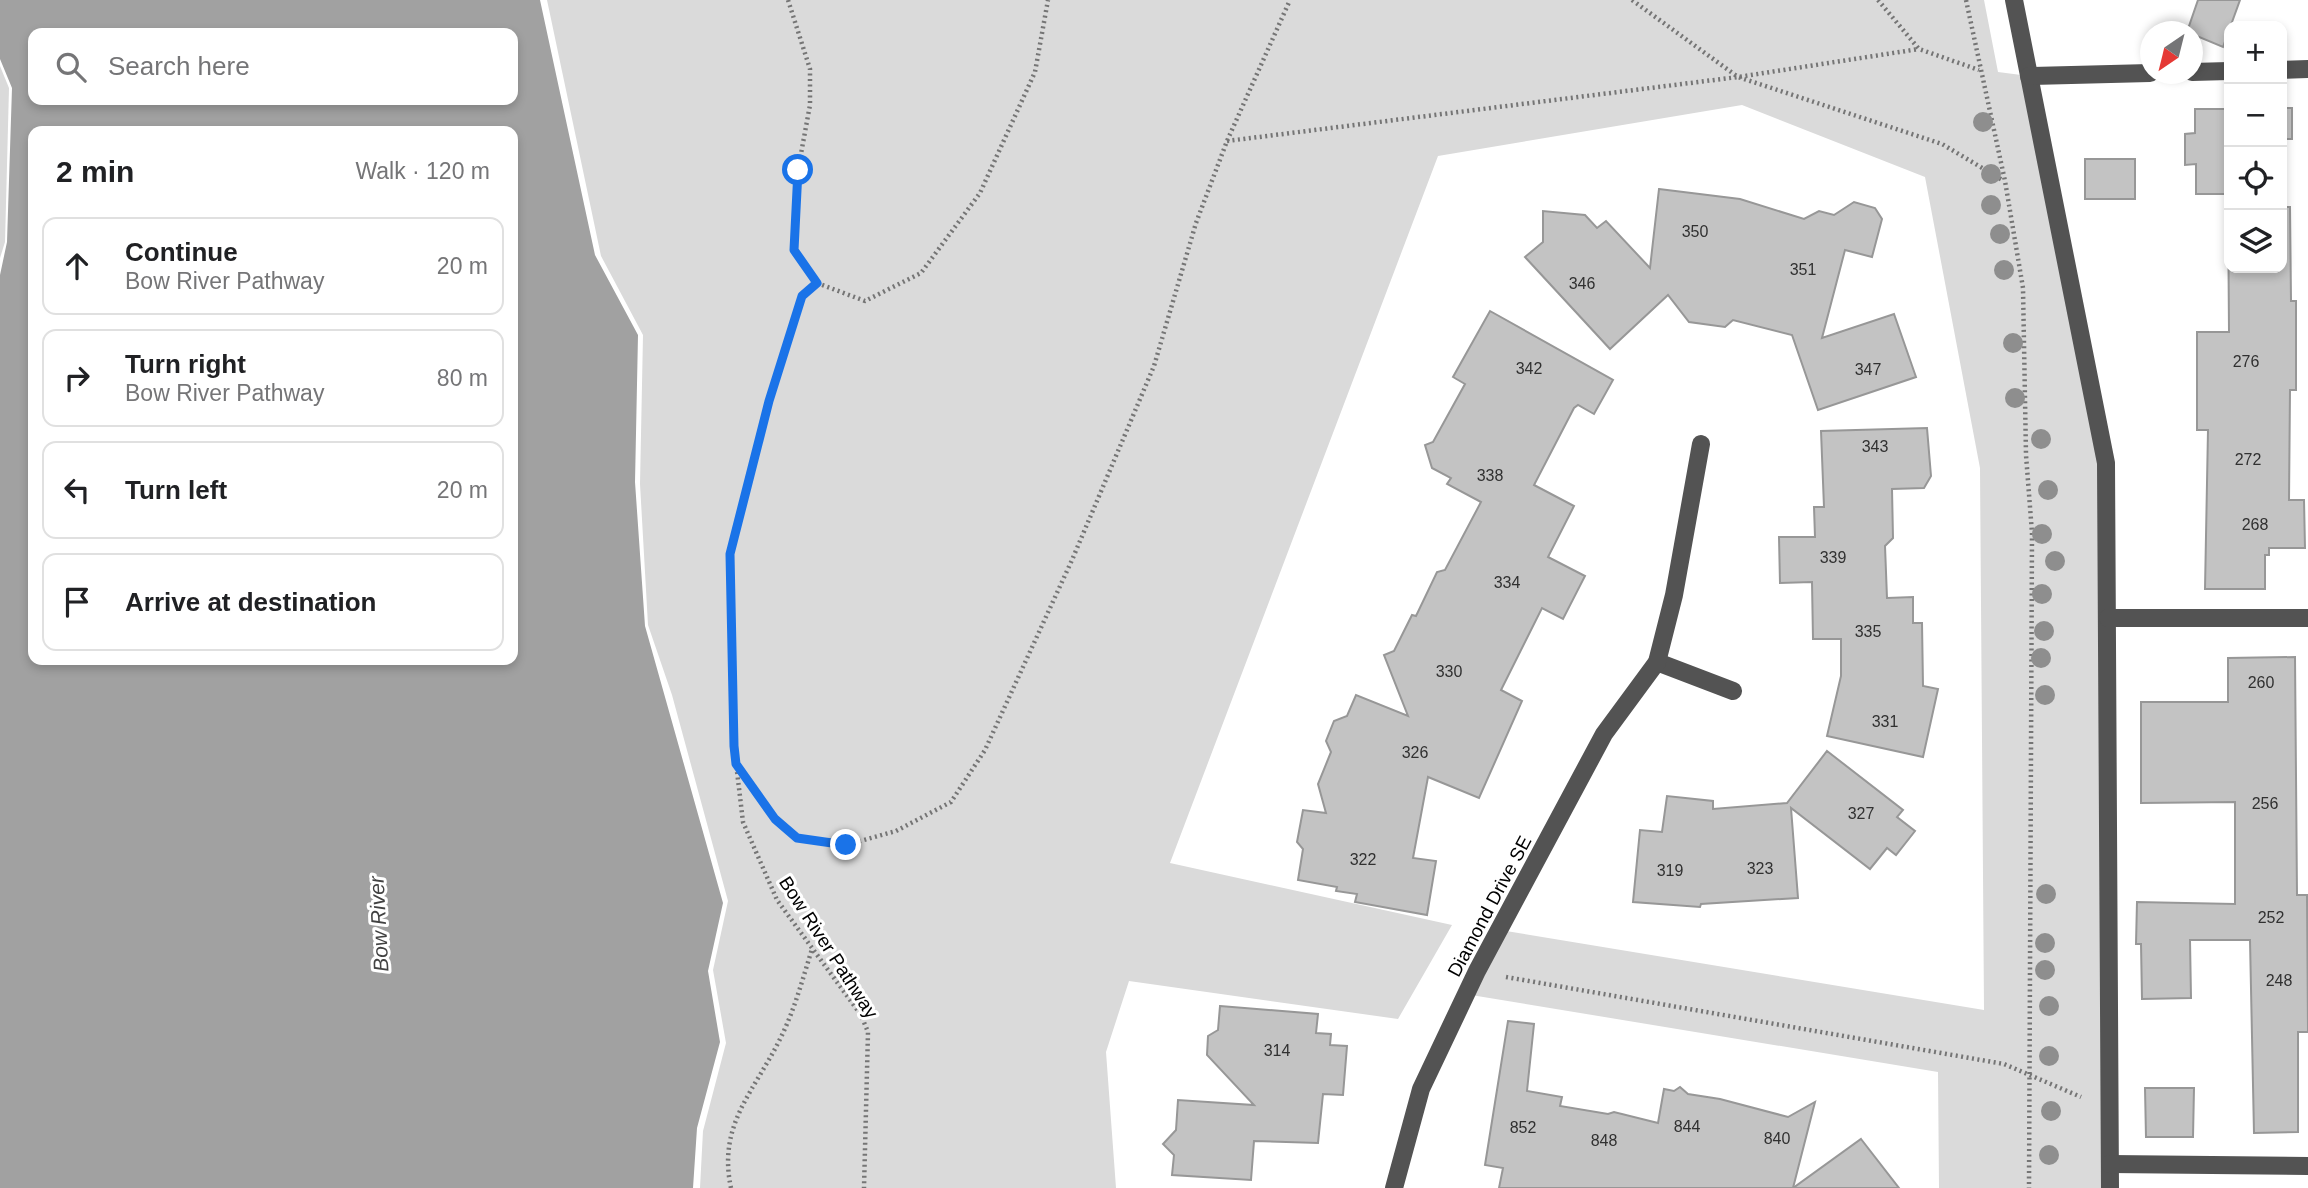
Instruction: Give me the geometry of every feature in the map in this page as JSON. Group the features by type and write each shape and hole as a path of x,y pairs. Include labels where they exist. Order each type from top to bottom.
{"street":[{"path":"2014,0 2106,463 2110,1188"},
{"path":"2287,69 2308,69"},
{"path":"2203,72 2224,71"},
{"path":"2029,76 2140,73"},
{"name":"Diamond Drive SE","path":"1394,1188 1420,1090 1477,971 1604,734 1657,662 1674,595 1701,444"},
{"path":"2108,618 2308,618"},
{"path":"1657,662 1733,691"},
{"path":"2110,1164 2308,1166"}],"path":[{"path":"788,0 802,37 810,81 810,105 798,170 794,250 817,283 865,301 921,273 979,193 1035,72 1048,0"},
{"path":"736,764 775,819 797,838 846,845 896,831 951,802 985,750 1072,560 1154,366 1196,223 1227,141 1290,0"},
{"path":"1632,0 1738,77 1942,144 2005,181"},
{"path":"1878,0 1919,49"},
{"path":"1966,0 2005,181 2023,288 2026,455 2032,533 2029,1188"},
{"path":"1227,141 1738,77 1919,49 1979,70"},
{"name":"Bow River Pathway","path":"817,283 802,296 769,401 730,554 730,655 736,764 743,822 777,900 860,1015 868,1032 864,1188"},
{"path":"731,1188 726,1166 730,1128 781,1036 812,948"},
{"path":"1477,971 2004,1065 2076,1097 2110,1100"}],"shaded area":[{"path":"547,0 1984,0 1998,72 2029,76 2106,463 2110,1188 1939,1188 1938,1072 1465,994 1500,930 1984,1010 1980,468 1925,177 1742,105 1438,156 1170,863 1452,925 1398,1019 1129,981 1106,1052 1116,1188 700,1188 703,1131 726,1043 713,970 728,901 672,695 648,625 640,484 643,335 601,256"},
{"path":"0,66 9,88 5,242 0,258"}],"water":[{"name":"Bow River","path":"0,0 540,0 595,255 638,335 635,482 645,626 723,903 708,971 720,1042 697,1128 693,1188 0,1188 0,275 7,242 12,88 0,59"}],"building":[{"path":"2198,0 2240,0 2232,21 2224,21 2223,47 2203,39 2203,21 2191,21"},
{"path":"2287,108 2292,108 2292,139 2287,139"},
{"path":"2195,109 2224,109 2224,194 2196,194 2196,164 2185,165 2185,134 2195,133"},
{"path":"2085,159 2135,159 2135,199 2085,199"},
{"path":"1659,189 1740,199 1804,219 1819,211 1834,215 1854,202 1875,208 1882,219 1872,257 1845,250 1822,338 1894,314 1916,377 1818,410 1792,335 1733,320 1725,327 1689,322 1668,295 1610,349 1525,257 1543,242 1543,211 1585,215 1597,228 1606,221 1650,268"},
{"path":"2287,207 2290,207 2291,301 2296,301 2296,390 2290,390 2289,500 2304,500 2305,548 2269,548 2269,555 2265,555 2265,589 2205,589 2208,430 2197,430 2197,332 2229,332 2229,273 2287,273"},
{"path":"1490,311 1613,380 1594,414 1578,405 1574,408 1534,485 1574,506 1548,557 1585,576 1563,619 1542,608 1501,690 1522,701 1479,798 1428,777 1413,858 1436,861 1427,915 1355,902 1357,894 1336,891 1337,887 1298,880 1303,849 1297,842 1303,810 1326,813 1318,784 1331,752 1326,741 1334,721 1347,716 1356,695 1408,716 1384,655 1394,651 1412,615 1416,616 1437,572 1445,570 1481,502 1447,484 1451,478 1432,468 1425,445 1433,442 1465,384 1453,377"},
{"path":"1927,428 1931,476 1924,488 1892,489 1893,538 1885,546 1887,598 1913,597 1913,623 1922,623 1923,686 1938,689 1923,757 1827,736 1841,676 1841,639 1813,639 1812,582 1780,583 1779,537 1815,537 1814,507 1824,507 1821,431"},
{"path":"2295,657 2297,895 2307,895 2308,1032 2298,1032 2298,1132 2254,1133 2250,940 2190,940 2191,998 2142,999 2141,944 2136,944 2137,902 2235,904 2235,802 2141,803 2141,702 2228,702 2228,658"},
{"path":"1827,751 1903,810 1897,817 1915,831 1896,855 1887,848 1870,869 1791,808 1798,898 1701,904 1700,907 1633,902 1640,830 1662,832 1667,796 1713,801 1713,809 1787,803"},
{"path":"1220,1006 1318,1014 1316,1033 1331,1034 1330,1045 1347,1046 1343,1095 1323,1094 1318,1143 1254,1141 1251,1180 1172,1175 1174,1155 1163,1144 1176,1130 1178,1100 1254,1105 1207,1055 1208,1036 1218,1030"},
{"path":"1508,1021 1534,1024 1527,1091 1562,1097 1560,1106 1608,1114 1614,1112 1658,1123 1664,1089 1674,1091 1680,1087 1688,1094 1720,1099 1788,1117 1815,1102 1793,1188 1499,1188 1503,1168 1485,1165"},
{"path":"2145,1088 2194,1088 2193,1137 2146,1137"},
{"path":"1861,1139 1899,1188 1793,1188"}],"route":[{"path":"798,170 794,250 817,283 802,296 769,401 730,554 730,655 734,746 736,764 775,819 797,838 846,845"}]}
